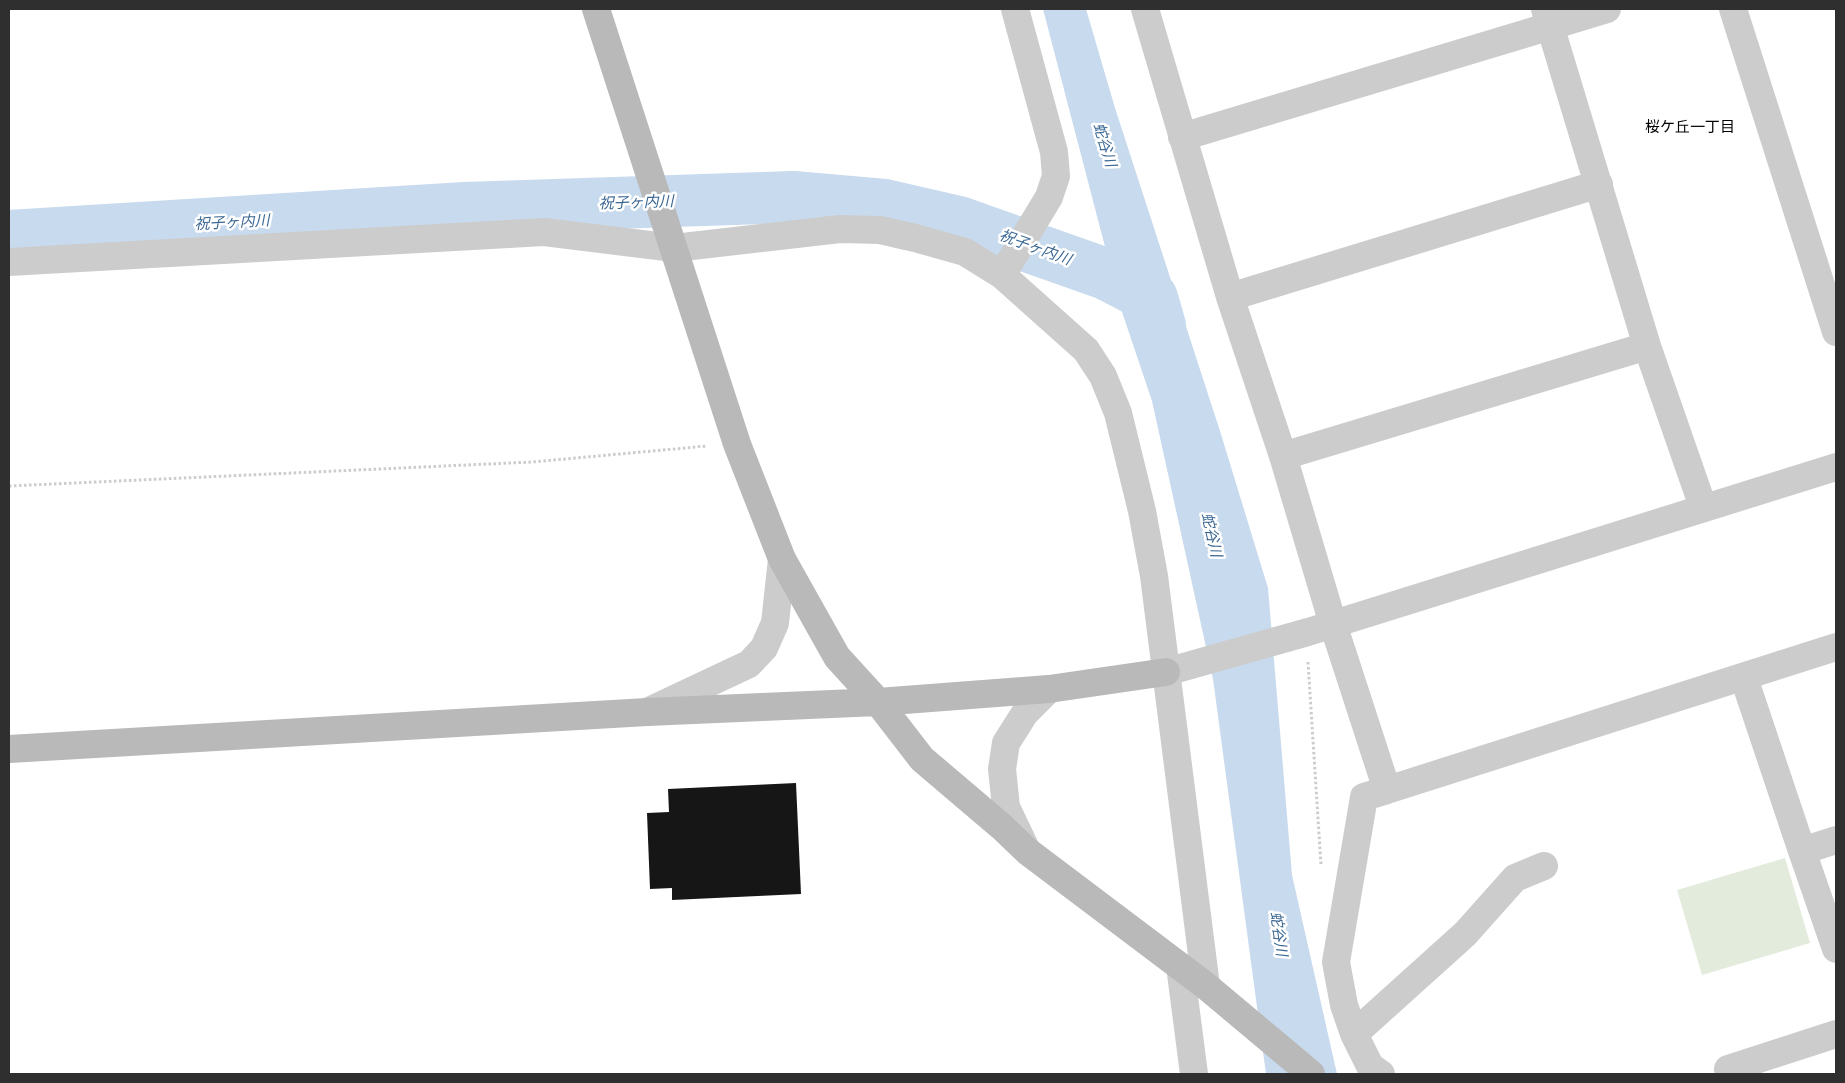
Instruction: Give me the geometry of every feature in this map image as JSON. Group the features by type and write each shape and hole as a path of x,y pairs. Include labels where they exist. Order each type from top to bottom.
{"street":[{"path":"596,9 672,242 707,357 737,444 782,559 837,657 878,702 922,759 1002,827 1027,851 1206,986 1311,1074"},
{"path":"1002,275 1049,197 1056,176 1054,152 1016,9"},
{"path":"1145,9 1230,297 1283,456 1320,628 1387,790"},
{"path":"1182,137 1548,17 1607,9"},
{"path":"1733,9 1836,332"},
{"path":"1548,17 1647,346 1703,507"},
{"path":"1230,297 1599,184"},
{"path":"9,262 544,232 672,242 840,229 880,230 965,252 1002,275 1086,350 1103,376 1118,413 1142,511 1152,566 1206,986"},
{"path":"1283,456 1647,346"},
{"path":"9,749 647,712 878,702 1049,689 1166,672 1320,628 1836,467"},
{"path":"647,712 749,664 764,648 775,623 782,559"},
{"path":"1381,1074 1370,1066 1354,1034 1344,1005 1336,962 1364,797 1744,678 1836,647"},
{"path":"1744,678 1836,949"},
{"path":"1027,851 1006,807 1002,770 1006,743 1025,713 1049,689"},
{"path":"1802,851 1836,840"},
{"path":"1354,1034 1465,934 1515,878 1544,866"},
{"path":"1180,966 1194,1074"},
{"path":"1728,1069 1836,1034"}],"path":[{"path":"9,486 532,462 737,444"},
{"path":"1320,628 1308,681 1322,872"}],"green space":[{"path":"1785,858 1810,943 1702,975 1677,890"}],"water":[{"name":"蛇谷川","path":"1043,9 1086,9 1115,108 1220,431 1268,588 1292,875 1337,1074 1266,1074 1213,679 1152,401 1122,312"}],"building":[{"path":"796,783 801,894 672,900 672,888 650,889 647,813 669,812 668,789"}],"waterway":[{"name":"祝子ヶ内川","path":"9,236 465,208 793,197 885,205 959,222 1106,274 1152,298 1160,326"}],"district":[{"name":"桜ケ丘一丁目","path":"1690,128"}]}
